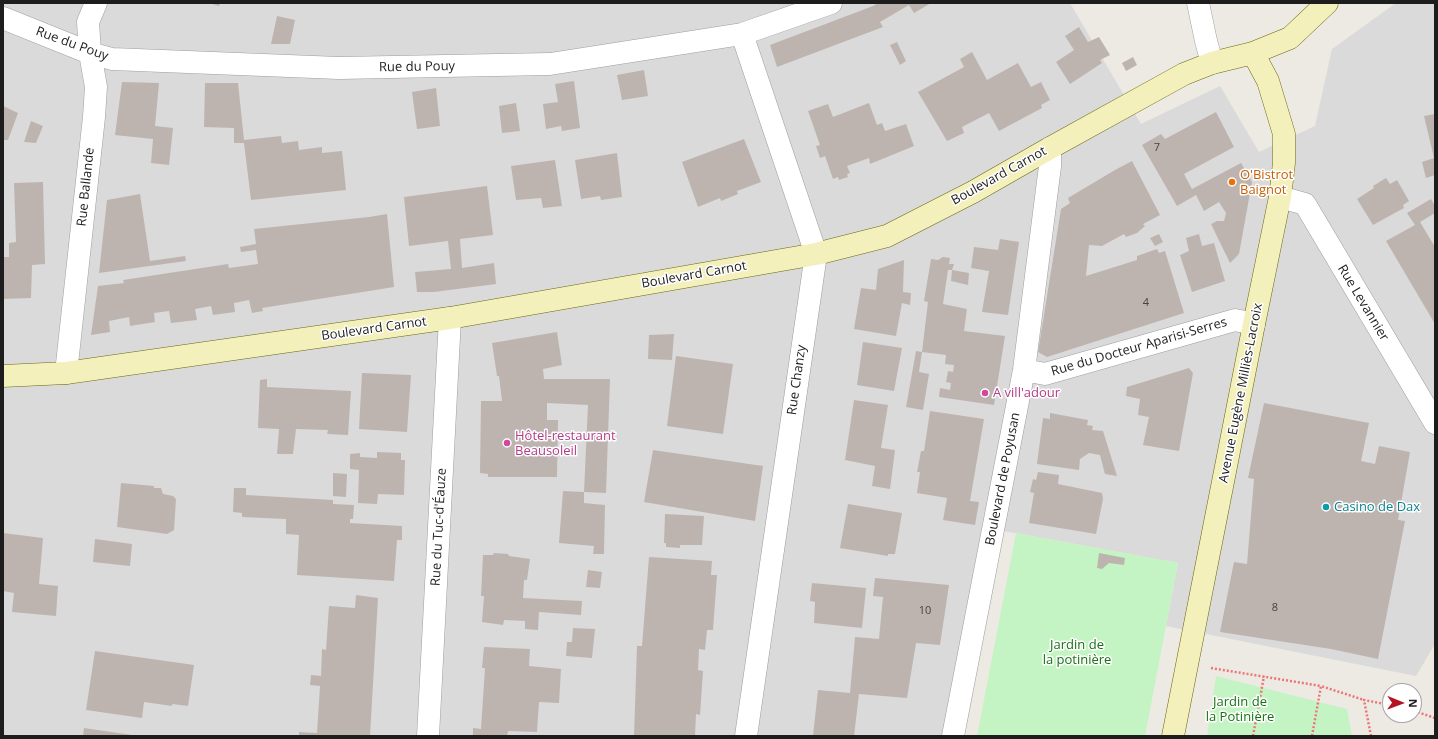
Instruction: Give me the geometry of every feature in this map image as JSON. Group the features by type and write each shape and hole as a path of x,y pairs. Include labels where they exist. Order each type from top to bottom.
{"street":[{"name":"Rue Ballande","path":"66,374 94,117 96,87 90,53 88,22 96,3"},
{"name":"Rue du Pouy","path":"3,18 90,53 112,59 339,68 550,64 742,34 831,3"},
{"path":"1198,3 1212,63"},
{"name":"Boulevard Carnot","path":"3,376 66,374 450,318 816,254 886,236 973,192 1184,74 1212,63 1253,53 1290,38 1327,3"},
{"name":"Rue Chanzy","path":"742,34 816,254 746,736"},
{"name":"Avenue Eugène Milliès-Lacroix","path":"1173,736 1280,197 1284,163 1284,134 1268,80 1253,53"},
{"name":"Boulevard de Poyusan","path":"953,736 1024,370 1050,166 1050,148"},
{"name":"Rue Levannier","path":"1280,197 1305,204 1435,423"},
{"name":"Rue du Tuc-d'Éauze","path":"428,736 450,318"},
{"name":"Rue du Docteur Aparisi-Serres","path":"1024,370 1045,374 1234,320 1254,324"}],"path":[{"path":"1207,667 1321,686 1364,700 1382,703"},
{"path":"1253,736 1264,676"},
{"path":"1312,736 1321,686"},
{"path":"1364,700 1371,736"},
{"path":"1422,714 1435,718"}],"shaded area":[{"path":"3,3 1070,3 1141,124 1220,86 1259,152 1315,126 1332,49 1396,3 1435,3 1435,644 1416,676 1166,626 1178,563 982,527 942,736 3,736"}],"green space":[{"name":"Jardin de la potinière","path":"1016,533 1178,563 1145,736 977,736"},
{"name":"Jardin de la Potinière","path":"1216,676 1347,709 1352,736 1207,736"}],"building":[{"path":"209,3 220,3 219,6"},
{"path":"878,3 931,3 914,13 909,5 880,22 883,27 777,67 770,45"},
{"path":"277,16 295,20 290,44 271,44"},
{"path":"1079,27 1088,42 1099,37 1110,55 1100,60 1102,63 1070,84 1056,62 1074,50 1065,36"},
{"path":"897,42 906,61 900,65 890,45"},
{"path":"972,52 987,80 1018,63 1031,87 1041,82 1050,100 1041,105 1042,108 999,131 989,113 962,127 964,133 947,141 918,92 964,67 960,59"},
{"path":"1133,57 1137,65 1126,71 1122,63"},
{"path":"644,70 648,96 622,100 617,75"},
{"path":"574,81 580,128 562,131 561,126 546,129 543,104 558,102 555,84"},
{"path":"122,82 159,83 155,126 173,128 169,165 151,163 153,139 115,135"},
{"path":"205,83 238,83 244,140 281,136 282,143 298,141 299,150 322,147 322,153 342,151 346,190 251,200 244,143 234,143 234,128 204,127"},
{"path":"436,88 440,126 417,129 412,92"},
{"path":"516,103 520,131 502,133 499,106"},
{"path":"869,103 877,125 882,123 885,131 906,124 914,146 870,164 869,158 847,166 850,173 847,174 848,177 839,180 838,177 833,179 825,156 820,158 816,146 820,145 808,111 828,104 833,117"},
{"path":"3,106 18,113 8,140 3,140"},
{"path":"1216,112 1234,147 1184,174 1192,189 1241,163 1252,182 1239,254 1230,263 1211,224 1217,221 1224,221 1226,213 1219,202 1204,211 1196,195 1177,206 1142,145 1161,134 1165,139"},
{"path":"1435,114 1435,175 1426,178 1422,162 1434,158 1424,116"},
{"path":"31,121 43,126 36,143 24,142"},
{"path":"744,139 761,182 737,191 738,194 721,201 720,198 698,207 682,162"},
{"path":"617,153 622,197 601,200 600,196 581,199 575,160"},
{"path":"555,160 562,206 543,208 541,198 516,200 511,166"},
{"path":"1132,161 1160,215 1143,224 1145,226 1137,233 1126,237 1124,234 1102,246 1089,245 1086,276 1137,260 1137,256 1157,249 1159,253 1165,251 1184,313 1047,357 1038,352 1061,209 1070,203 1068,198"},
{"path":"1386,178 1390,184 1397,180 1409,201 1403,205 1404,208 1373,225 1357,199"},
{"path":"43,182 45,264 32,265 31,298 3,299 3,257 9,257 9,243 16,242 14,183"},
{"path":"487,186 493,235 460,239 462,268 494,263 496,284 434,292 417,292 415,272 451,269 448,241 409,246 404,197"},
{"path":"140,194 150,261 185,256 186,261 99,273 107,200"},
{"path":"1431,199 1435,206 1435,213 1420,222 1435,247 1435,324 1386,241 1415,225 1407,213"},
{"path":"387,214 394,287 262,308 263,311 252,313 249,300 234,303 235,312 213,315 211,306 195,309 197,320 171,323 169,311 154,313 155,322 130,326 129,317 109,321 110,332 91,335 98,286 124,283 123,280 228,264 229,268 258,264 256,250 241,252 240,247 256,244 254,229"},
{"path":"1159,234 1163,242 1155,246 1150,238"},
{"path":"1199,234 1202,246 1214,243 1225,281 1192,292 1180,255 1189,251 1186,238"},
{"path":"1000,239 1019,242 1008,315 982,312 989,271 971,268 974,247 998,250"},
{"path":"943,257 950,258 949,264 954,264 952,270 948,270 943,304 967,309 964,331 1005,336 994,405 939,397 940,388 950,390 951,383 946,382 948,371 953,372 954,365 945,364 946,355 922,352 928,302 924,301 931,259 938,260"},
{"path":"904,260 903,292 911,293 910,305 902,303 896,336 854,329 861,288 876,290 878,269"},
{"path":"952,270 969,273 968,285 951,281"},
{"path":"557,332 562,365 543,369 544,379 610,379 606,493 584,492 588,405 547,403 547,420 558,420 557,477 488,477 488,474 480,473 481,401 502,401 499,376 497,376 492,343"},
{"path":"674,334 672,360 648,359 649,335"},
{"path":"863,342 902,348 894,391 857,385"},
{"path":"916,351 922,352 919,372 929,374 923,410 906,407"},
{"path":"676,356 733,364 723,434 667,426"},
{"path":"1189,368 1193,373 1179,451 1143,445 1149,417 1138,415 1140,399 1126,396 1127,387"},
{"path":"362,373 411,375 407,432 359,429"},
{"path":"267,379 267,387 351,391 348,435 327,434 328,430 296,429 293,454 277,454 279,429 258,428 260,380"},
{"path":"854,400 888,405 881,448 895,450 890,489 872,486 875,466 845,460"},
{"name":"Casino de Dax","path":"1264,403 1369,423 1361,461 1375,464 1379,446 1410,452 1398,520 1405,521 1378,659 1331,649 1220,632 1234,562 1247,564 1254,479 1248,478"},
{"path":"930,411 984,419 970,501 979,502 975,525 943,520 947,498 917,493 920,472 917,472 921,451 924,451"},
{"path":"1050,413 1088,420 1087,425 1093,426 1092,430 1103,431 1117,476 1105,474 1100,455 1089,453 1080,459 1079,470 1037,464 1043,418 1050,419"},
{"path":"653,450 763,466 755,521 644,502"},
{"path":"377,452 401,453 401,460 405,460 404,495 378,494 377,504 358,503 359,470 350,469 350,454 360,453 360,457 377,458"},
{"path":"1038,472 1059,475 1058,484 1102,493 1103,499 1096,534 1029,523 1034,493 1030,492 1033,479 1036,480"},
{"path":"333,473 347,474 346,497 333,496"},
{"path":"121,483 154,486 154,488 161,488 163,494 173,496 176,499 174,530 167,534 117,527"},
{"path":"234,488 246,488 246,495 333,500 333,504 354,505 353,519 350,519 350,523 402,526 402,540 397,540 394,581 297,575 299,535 286,534 286,519 242,517 242,513 233,512"},
{"path":"563,491 584,492 584,503 605,505 604,554 593,554 594,546 559,543"},
{"path":"848,504 902,513 895,554 888,554 888,556 840,548"},
{"path":"665,514 704,516 702,545 680,545 680,548 666,547 666,543 664,543"},
{"path":"3,533 43,538 39,584 58,586 56,616 12,612 14,593 3,591"},
{"path":"95,539 132,544 130,566 93,562"},
{"path":"494,553 508,554 509,556 530,559 527,580 524,580 523,598 582,601 581,615 539,612 538,630 525,629 525,621 504,620 503,625 482,622 484,596 481,596 483,555 493,555"},
{"path":"1099,553 1125,558 1124,565 1109,563 1102,569 1097,568"},
{"path":"649,557 712,561 711,575 717,575 713,630 707,630 705,650 699,649 698,670 703,671 700,715 696,714 695,736 634,736 637,646 642,646"},
{"path":"588,570 602,572 600,588 586,587"},
{"path":"875,578 949,585 940,645 916,643 907,698 859,694 854,736 813,736 818,690 850,693 855,637 879,639 883,597 873,596"},
{"path":"812,583 866,588 862,628 814,623 815,602 810,601"},
{"path":"356,595 378,598 370,736 299,736 299,732 317,733 320,686 310,685 311,675 321,676 322,649 326,650 329,606 355,608"},
{"path":"573,628 595,629 592,658 566,656 567,642 572,642"},
{"path":"484,647 530,649 529,666 561,669 559,703 539,702 537,732 508,731 507,736 473,736 473,728 481,729 485,668 482,668"},
{"path":"95,651 194,665 188,706 172,704 172,706 144,702 142,718 86,710"},
{"path":"84,728 132,735 132,736 83,736"}],"place":[{"name":"O'Bistrot Baignot","path":"1232,182"},
{"name":"A vill'adour","path":"985,393"},
{"name":"Hôtel-restaurant Beausoleil","path":"507,443"},
{"name":"Casino de Dax","path":"1326,507"}]}
